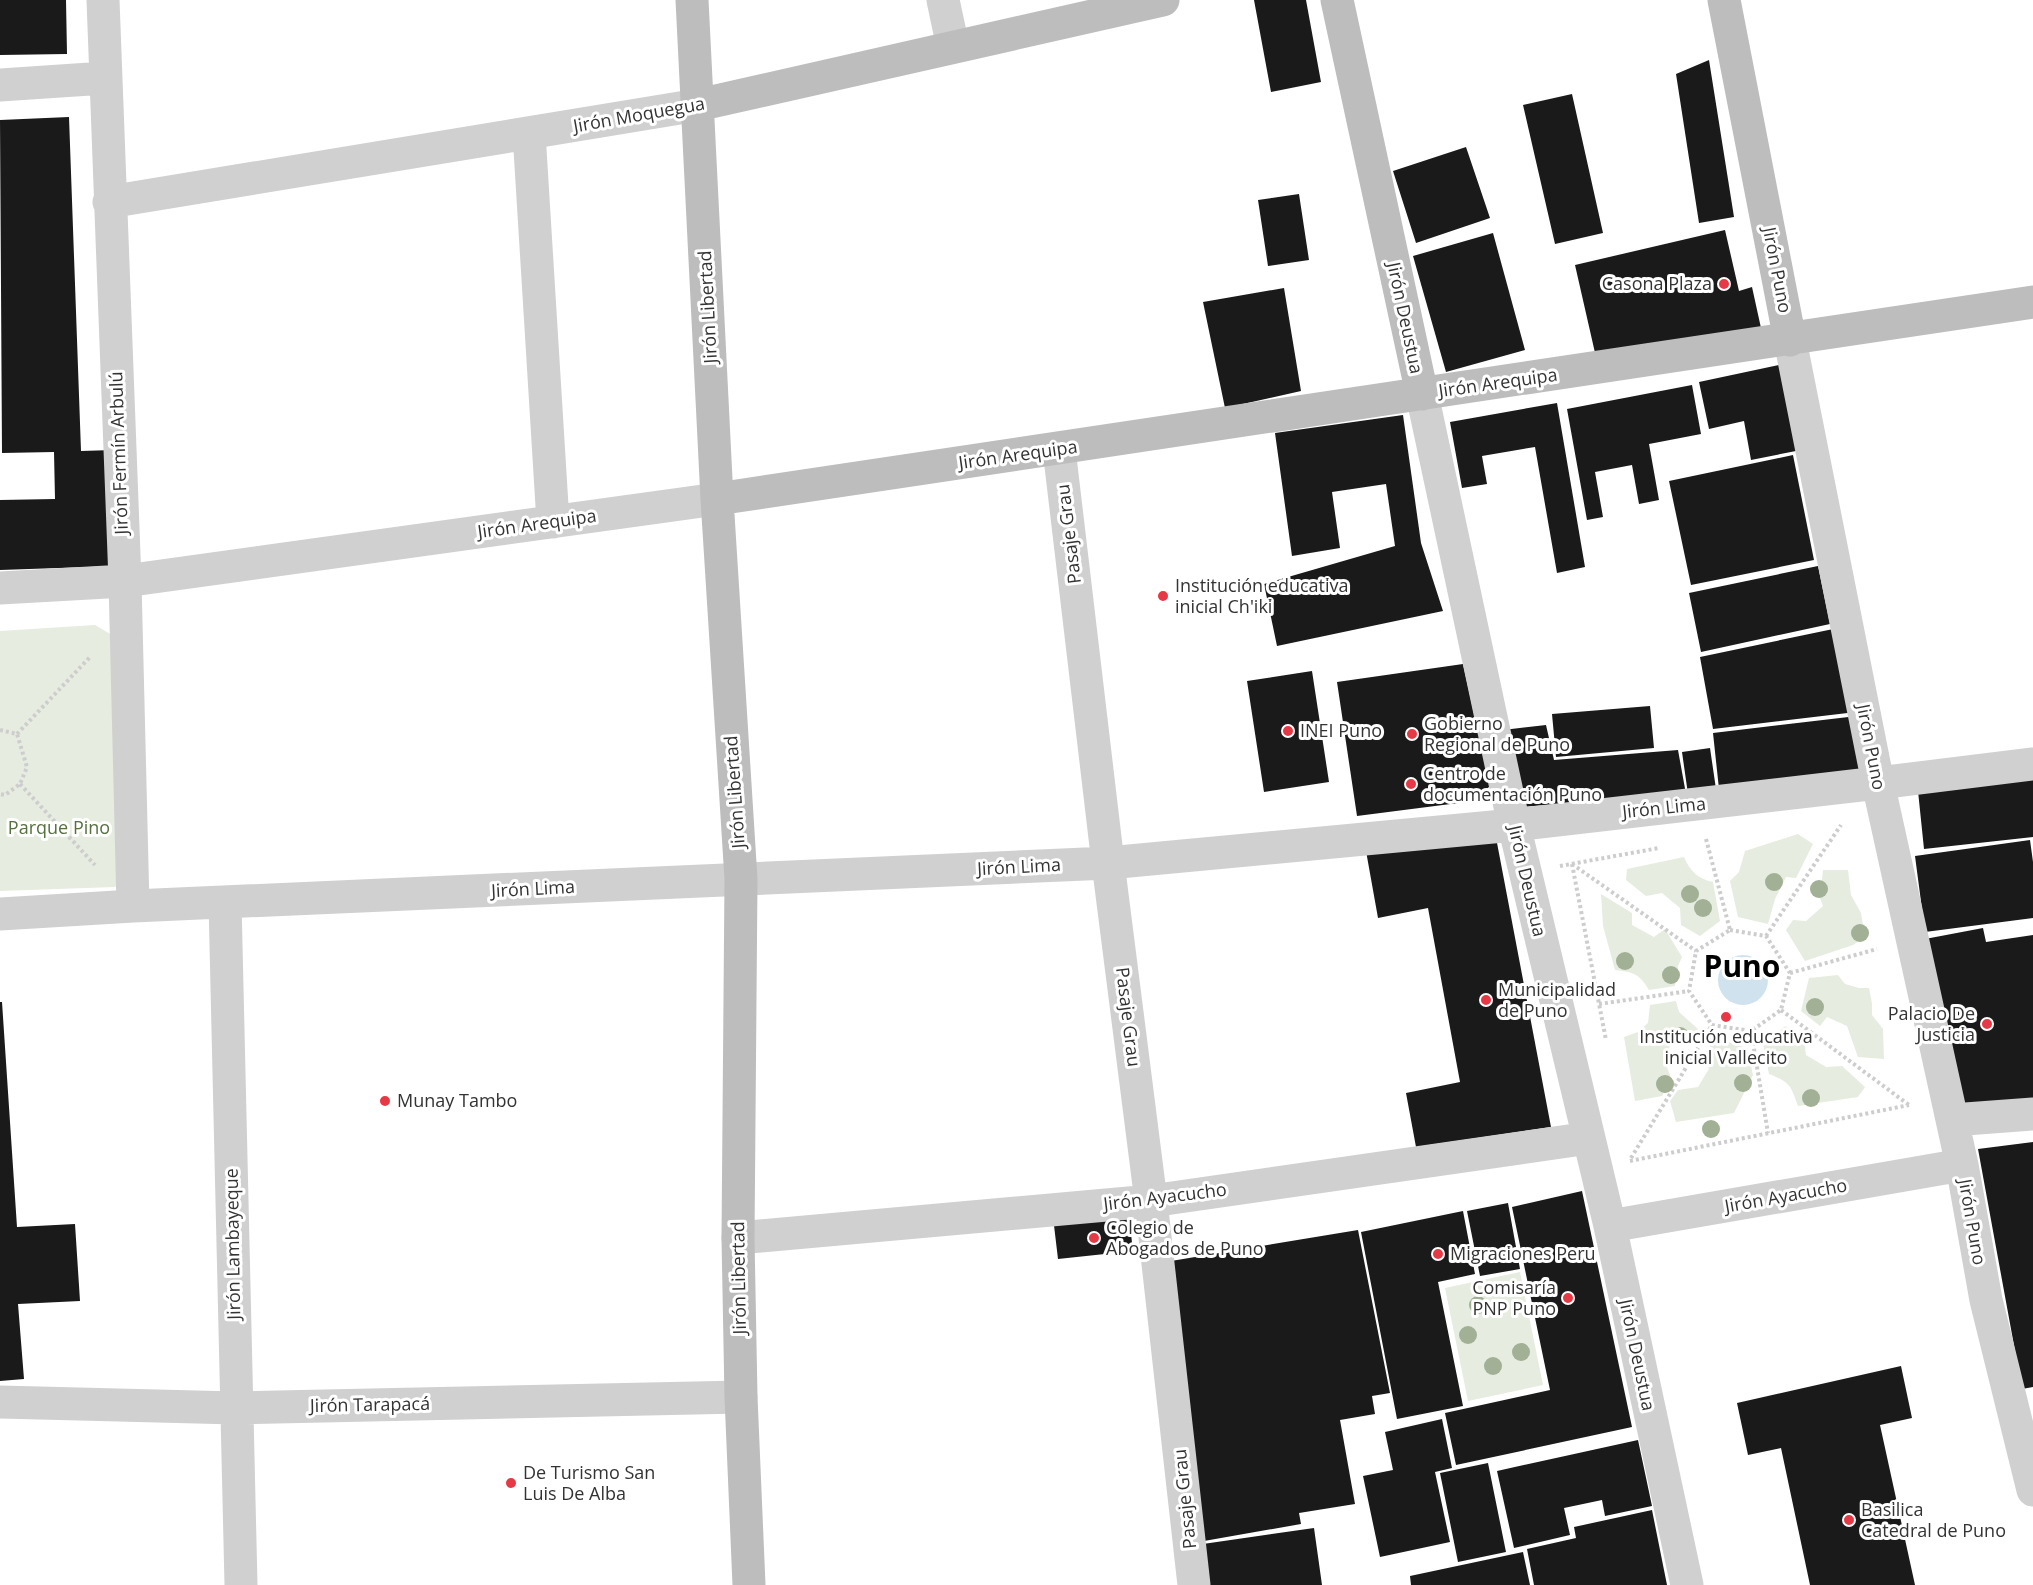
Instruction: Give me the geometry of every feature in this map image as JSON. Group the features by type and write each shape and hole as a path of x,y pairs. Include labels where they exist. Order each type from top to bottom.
{"street":[{"name":"Jirón Fermín Arbulú","path":"103,0 125,581 133,906"},
{"name":"Jirón Libertad","path":"692,0 717,499 741,879 738,1238 741,1397 750,1585"},
{"path":"943,0 953,47"},
{"name":"Jirón Moquegua","path":"109,202 698,105 1163,0"},
{"name":"Jirón Deustua","path":"1337,0 1514,825 1610,1226 1687,1585"},
{"name":"Jirón Puno","path":"1724,0 1878,783 1962,1165 1986,1300 2033,1490"},
{"path":"0,85 105,78"},
{"path":"529,133 553,522"},
{"name":"Jirón Arequipa","path":"0,588 125,581 717,499 2033,302"},
{"name":"Pasaje Grau","path":"1059,449 1151,1201 1194,1585"},
{"name":"Jirón Lima","path":"0,914 133,906 1108,863 1514,825 2033,764"},
{"name":"Jirón Lambayeque","path":"225,902 241,1585"},
{"path":"1952,1120 2033,1114"},
{"name":"Jirón Ayacucho","path":"738,1238 1151,1201 1589,1138"},
{"name":"Jirón Ayacucho","path":"1610,1226 1962,1165"},
{"name":"Jirón Tarapacá","path":"0,1402 236,1408 741,1397"}],"path":[{"path":"17,734 126,620"},
{"path":"0,730 17,734"},
{"path":"0,794 5,795 20,784 27,767 17,734"},
{"path":"20,784 133,906"},
{"path":"1766,936 1844,820"},
{"path":"1706,838 1730,930"},
{"path":"1608,1049 1572,864 1696,951"},
{"path":"1730,930 1766,936 1790,973 1781,1010 1751,1031 1712,1025 1689,991 1696,951 1730,930"},
{"path":"1790,973 1877,949"},
{"path":"1599,1004 1689,991"},
{"path":"1630,1161 1909,1105 1781,1010"},
{"path":"1630,1161 1712,1025"},
{"path":"1751,1031 1768,1134"},
{"path":"1627,1150 1630,1161"}],"green space":[{"name":"Parque Pino","path":"95,625 112,635 121,879 115,887 0,891 0,631"},
{"path":"1798,834 1813,844 1796,878 1786,877 1775,899 1768,924 1738,917 1730,881 1739,872 1745,851"},
{"path":"1684,857 1695,874 1713,882 1720,921 1700,936 1681,925 1680,908 1662,893 1646,896 1626,880 1627,869"},
{"path":"1823,870 1848,870 1851,895 1861,913 1865,937 1853,945 1805,961 1786,930 1793,920 1806,921 1823,906 1820,898"},
{"path":"1601,894 1632,913 1632,925 1654,937 1665,929 1682,957 1675,986 1649,990 1635,975 1615,970 1603,926"},
{"path":"1838,975 1845,984 1869,988 1872,1015 1883,1029 1884,1059 1858,1057 1847,1026 1827,1017 1820,1026 1801,1011 1809,978"},
{"path":"1676,1001 1679,1012 1698,1029 1688,1041 1670,1045 1665,1062 1671,1078 1662,1096 1635,1101 1624,1037 1638,1032 1648,1023 1650,1005"},
{"path":"1785,1026 1804,1039 1806,1055 1826,1067 1842,1066 1865,1087 1858,1097 1798,1106 1789,1086 1769,1074 1763,1043 1773,1038"},
{"path":"1717,1037 1747,1048 1753,1075 1734,1113 1676,1122 1670,1101 1678,1090 1698,1087 1709,1069 1704,1054"},
{"path":"1520,1272 1543,1385 1468,1401 1445,1288"}],"water":[{"path":"1743,955 1752,957 1763,966 1768,980 1766,989 1757,1000 1743,1005 1734,1003 1723,994 1718,980 1720,971 1729,960"}],"building":[{"path":"0,0 66,0 67,54 0,55"},
{"path":"1254,0 1306,0 1321,82 1271,92"},
{"path":"1709,60 1734,217 1699,223 1676,74"},
{"path":"1572,94 1603,233 1555,244 1523,105"},
{"path":"69,117 81,451 113,450 117,566 0,570 0,500 55,499 54,452 2,453 0,120"},
{"path":"1466,147 1490,218 1416,243 1393,171"},
{"path":"1299,194 1309,260 1268,266 1258,200"},
{"path":"1725,230 1739,291 1752,287 1761,328 1598,366 1575,265"},
{"path":"1493,233 1525,350 1446,372 1413,256"},
{"path":"1284,288 1301,391 1225,408 1203,302"},
{"path":"1783,364 1801,450 1751,460 1744,421 1709,429 1699,382"},
{"path":"1692,385 1701,434 1649,444 1659,500 1639,504 1632,465 1595,472 1603,517 1587,520 1567,409"},
{"path":"1557,403 1585,567 1557,573 1535,447 1482,456 1487,484 1462,488 1450,422"},
{"path":"1403,415 1421,543 1443,611 1277,646 1264,584 1395,546 1386,484 1332,492 1340,548 1292,556 1275,433"},
{"path":"1793,455 1814,560 1691,585 1669,481"},
{"path":"1818,566 1830,624 1701,652 1689,593"},
{"path":"1838,628 1856,712 1713,729 1700,657"},
{"name":"Gobierno Regional de Puno","path":"1463,664 1490,786 1474,801 1357,816 1337,682"},
{"name":"INEI Puno","path":"1312,671 1329,782 1264,792 1247,681"},
{"path":"1650,706 1654,748 1556,757 1552,714"},
{"path":"1857,716 1864,771 1719,789 1713,733"},
{"path":"1546,725 1554,760 1678,750 1686,794 1520,807 1503,730"},
{"path":"1710,748 1716,789 1688,794 1682,752"},
{"path":"2033,778 2033,837 1924,849 1918,791"},
{"name":"Municipalidad de Puno","path":"1494,827 1551,1127 1416,1147 1406,1093 1460,1082 1428,908 1378,918 1366,851"},
{"path":"2030,840 2033,862 2033,918 1925,932 1915,856"},
{"name":"Palacio De Justicia","path":"1983,928 1986,942 2033,935 2033,1105 1958,1112 1925,939"},
{"path":"0,1002 2,1002 17,1227 75,1224 80,1301 18,1304 24,1379 0,1381"},
{"path":"2033,1142 2033,1387 2022,1389 1978,1149"},
{"name":"Comisaría PNP Puno","path":"1582,1191 1632,1427 1456,1465 1445,1413 1550,1390 1512,1207"},
{"path":"1508,1203 1520,1269 1480,1276 1467,1211"},
{"name":"Colegio de Abogados de Puno","path":"1128,1208 1133,1251 1058,1259 1053,1217"},
{"path":"1463,1211 1475,1274 1438,1282 1463,1406 1397,1419 1361,1232"},
{"path":"1358,1230 1390,1393 1372,1396 1375,1414 1340,1420 1355,1504 1299,1513 1301,1524 1204,1541 1171,1261"},
{"name":"Basilica Catedral de Puno","path":"1901,1366 1912,1418 1880,1425 1915,1585 1810,1585 1781,1448 1748,1455 1737,1403"},
{"path":"1442,1419 1452,1468 1435,1472 1450,1542 1380,1557 1363,1476 1393,1470 1385,1432"},
{"path":"1638,1440 1652,1506 1605,1516 1602,1500 1564,1508 1570,1535 1514,1548 1497,1471"},
{"path":"1488,1463 1506,1552 1458,1562 1440,1473"},
{"path":"1652,1510 1667,1585 1534,1585 1527,1549 1576,1538 1574,1527"},
{"path":"1314,1528 1322,1585 1209,1585 1203,1544"},
{"path":"1523,1552 1530,1585 1411,1585 1410,1576"}],"place":[{"name":"Casona Plaza","path":"1724,284"},
{"name":"Institución educativa inicial Ch'iki","path":"1163,596"},
{"name":"INEI Puno","path":"1288,731"},
{"name":"Gobierno Regional de Puno","path":"1412,734"},
{"name":"Centro de documentación Puno","path":"1411,784"},
{"name":"Municipalidad de Puno","path":"1486,1000"},
{"name":"Institución educativa inicial Vallecito","path":"1726,1017"},
{"name":"Palacio De Justicia","path":"1987,1024"},
{"name":"Munay Tambo","path":"385,1101"},
{"name":"Colegio de Abogados de Puno","path":"1094,1238"},
{"name":"Migraciones Peru","path":"1438,1254"},
{"name":"Comisaría PNP Puno","path":"1568,1298"},
{"name":"De Turismo San Luis De Alba","path":"511,1483"},
{"name":"Basilica Catedral de Puno","path":"1849,1520"}],"district":[{"name":"Puno","path":"1742,967"}]}
